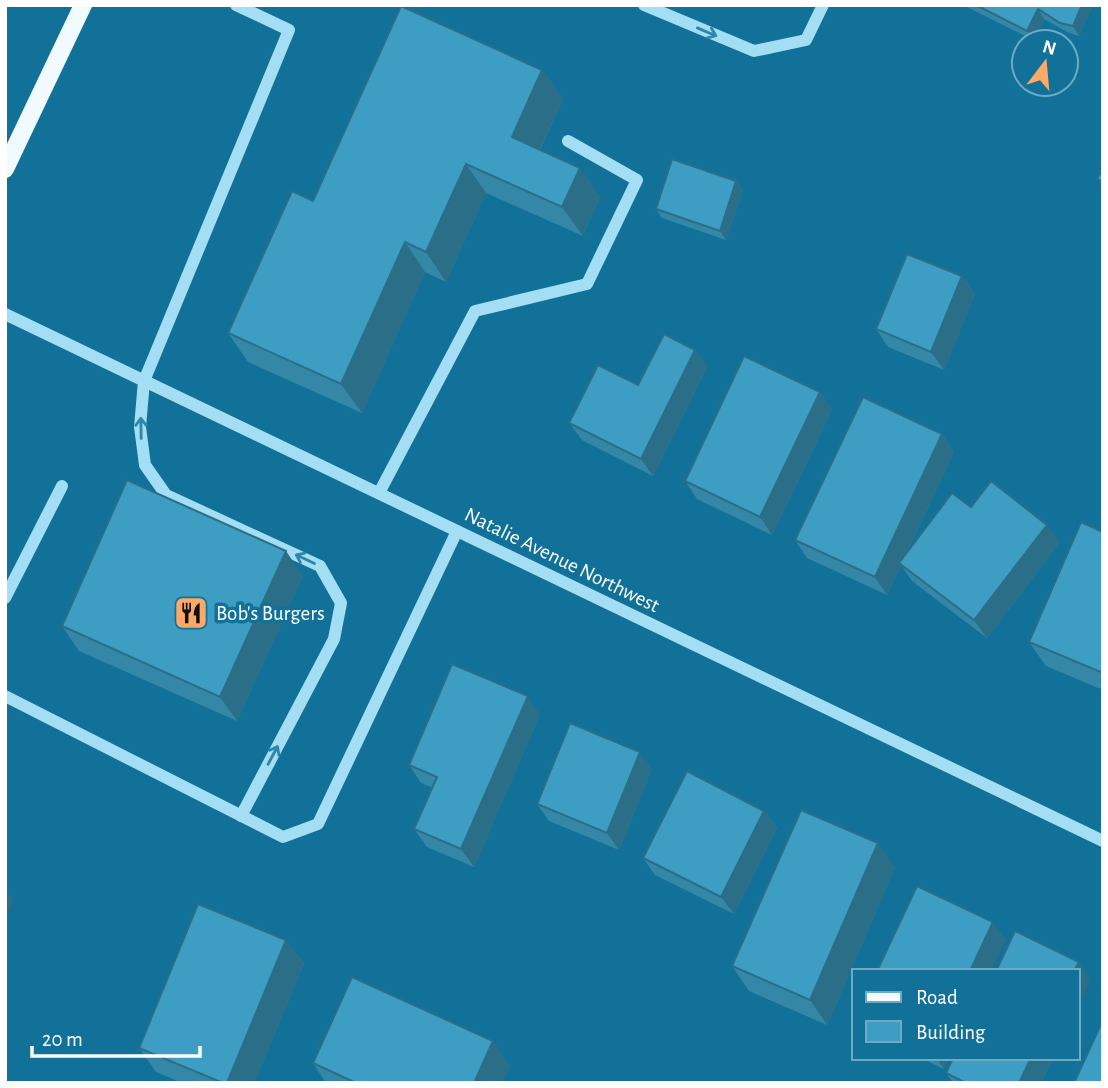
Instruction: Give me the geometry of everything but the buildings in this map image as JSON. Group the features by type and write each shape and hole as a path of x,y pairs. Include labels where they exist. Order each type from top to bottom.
{"main road":[{"path":"8,157 83,5"}],"street":[{"path":"236,5 289,30 144,381 140,428 145,465 166,495 320,566 341,603 334,639 240,816"},
{"path":"644,5 754,51 806,40 823,5"},
{"path":"379,493 475,311 587,284 637,180 568,141"},
{"name":"Natalie Avenue Northwest","path":"5,314 1103,841"},
{"path":"5,598 62,486"},
{"path":"5,696 283,837 318,824 457,531"}],"place":[{"name":"Bob's Burgers","path":"191,613"}]}
